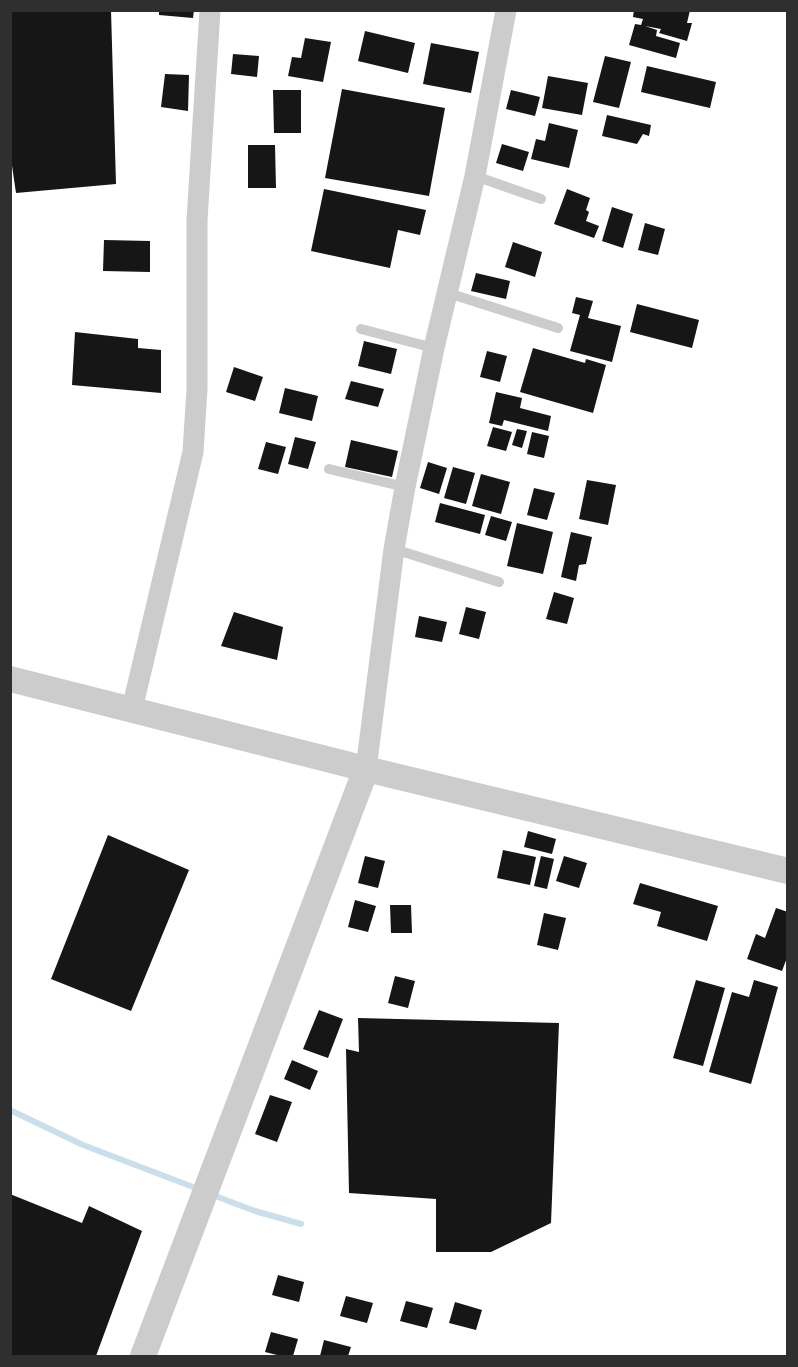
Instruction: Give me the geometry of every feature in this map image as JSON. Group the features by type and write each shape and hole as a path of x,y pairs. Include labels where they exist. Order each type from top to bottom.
{"street":[{"path":"132,709 193,452 197,389 197,220 210,10"},
{"path":"143,1356 366,769 394,549 405,487 434,348 475,176 506,10"},
{"path":"10,679 366,769 788,871"}],"lane":[{"path":"475,176 541,199"},
{"path":"448,293 558,328"},
{"path":"361,329 434,348"},
{"path":"329,469 405,487"},
{"path":"394,549 499,582"}],"building":[{"path":"10,10 111,10 116,184 16,193 10,152"},
{"path":"159,10 194,10 193,18 159,15"},
{"path":"634,10 690,10 687,23 692,23 687,41 659,33 661,29 645,26 657,30 656,36 680,43 676,58 629,45 635,24 641,25 643,19 633,17"},
{"path":"365,31 415,43 408,73 358,61"},
{"path":"305,38 331,42 323,82 288,76 292,57 301,58"},
{"path":"431,43 479,52 471,93 423,84"},
{"path":"233,54 259,56 257,77 231,74"},
{"path":"605,56 631,62 619,108 593,102"},
{"path":"647,66 716,82 710,108 641,92"},
{"path":"165,74 189,75 188,111 161,107"},
{"path":"548,76 588,83 582,115 542,108"},
{"path":"342,89 445,108 429,196 325,178"},
{"path":"273,90 301,90 301,133 274,133"},
{"path":"511,90 540,97 535,116 506,109"},
{"path":"607,115 651,125 649,136 643,134 637,144 602,136"},
{"path":"549,123 578,130 569,168 531,159 536,139 545,141"},
{"path":"502,144 529,152 523,171 496,163"},
{"path":"248,145 275,145 276,188 248,188"},
{"path":"324,189 426,210 420,235 398,230 390,268 311,251"},
{"path":"567,189 590,198 586,210 589,212 586,221 599,226 594,238 554,224"},
{"path":"612,207 633,214 623,248 602,241"},
{"path":"645,223 665,229 658,255 638,250"},
{"path":"104,240 150,241 150,272 103,271"},
{"path":"513,242 542,252 535,277 505,267"},
{"path":"476,273 510,281 506,299 471,291"},
{"path":"576,297 593,301 588,318 621,326 612,362 570,351 580,315 572,313"},
{"path":"637,304 699,320 692,348 630,332"},
{"path":"75,332 138,339 138,348 161,350 161,393 72,385"},
{"path":"364,341 397,349 391,374 358,366"},
{"path":"533,348 585,363 586,359 606,365 593,413 520,392"},
{"path":"487,351 507,356 500,382 480,377"},
{"path":"234,367 263,377 255,401 226,392"},
{"path":"351,381 384,389 378,407 345,399"},
{"path":"285,388 318,396 312,421 279,413"},
{"path":"496,392 522,398 520,408 551,416 548,431 504,420 502,426 489,423"},
{"path":"493,427 512,432 506,451 487,446"},
{"path":"517,429 527,431 522,448 512,445"},
{"path":"532,432 549,436 544,458 527,454"},
{"path":"295,437 316,442 308,469 288,464"},
{"path":"351,440 398,451 392,477 345,467"},
{"path":"266,442 286,447 278,474 258,469"},
{"path":"428,462 447,468 439,494 420,488"},
{"path":"453,467 475,473 466,504 444,498"},
{"path":"481,474 510,482 501,514 472,506"},
{"path":"587,480 616,485 608,525 579,519"},
{"path":"534,488 555,493 547,520 527,515"},
{"path":"440,503 485,515 480,534 435,522"},
{"path":"491,516 512,522 506,541 485,535"},
{"path":"517,523 553,532 543,574 507,566"},
{"path":"571,532 592,537 586,564 579,565 576,581 561,577"},
{"path":"554,592 574,598 567,624 546,619"},
{"path":"466,607 486,612 479,639 459,634"},
{"path":"234,612 283,627 277,660 221,646"},
{"path":"419,616 447,622 442,642 415,637"},
{"path":"528,831 556,839 552,854 524,847"},
{"path":"108,835 189,870 131,1011 51,979"},
{"path":"503,850 536,857 530,885 497,878"},
{"path":"365,856 385,861 378,888 358,883"},
{"path":"541,856 554,859 547,889 534,886"},
{"path":"564,856 587,863 579,888 556,881"},
{"path":"640,883 718,906 707,941 657,926 661,912 633,904"},
{"path":"355,900 376,906 368,932 348,927"},
{"path":"390,905 411,905 412,933 391,933"},
{"path":"776,908 788,912 788,955 782,971 747,959 756,934 765,938"},
{"path":"544,913 566,918 558,950 537,945"},
{"path":"395,976 415,981 408,1008 388,1003"},
{"path":"696,980 725,988 703,1066 673,1058"},
{"path":"754,980 778,987 751,1084 709,1072 732,992 749,997"},
{"path":"319,1010 343,1019 328,1058 303,1049"},
{"path":"358,1018 559,1023 551,1223 491,1252 436,1252 436,1199 349,1193 346,1049 359,1052"},
{"path":"292,1060 318,1071 310,1090 284,1079"},
{"path":"270,1095 292,1102 277,1142 255,1134"},
{"path":"10,1194 82,1223 89,1206 142,1231 96,1356 10,1356"},
{"path":"278,1275 304,1282 299,1302 272,1295"},
{"path":"346,1296 373,1303 367,1323 340,1316"},
{"path":"406,1301 433,1308 427,1328 400,1321"},
{"path":"455,1302 482,1310 476,1330 449,1323"},
{"path":"271,1332 298,1339 293,1356 265,1352"},
{"path":"324,1340 351,1347 348,1356 320,1356"}],"waterway":[{"path":"10,1110 83,1145 201,1190"},
{"path":"210,1194 255,1211 301,1224"}]}
